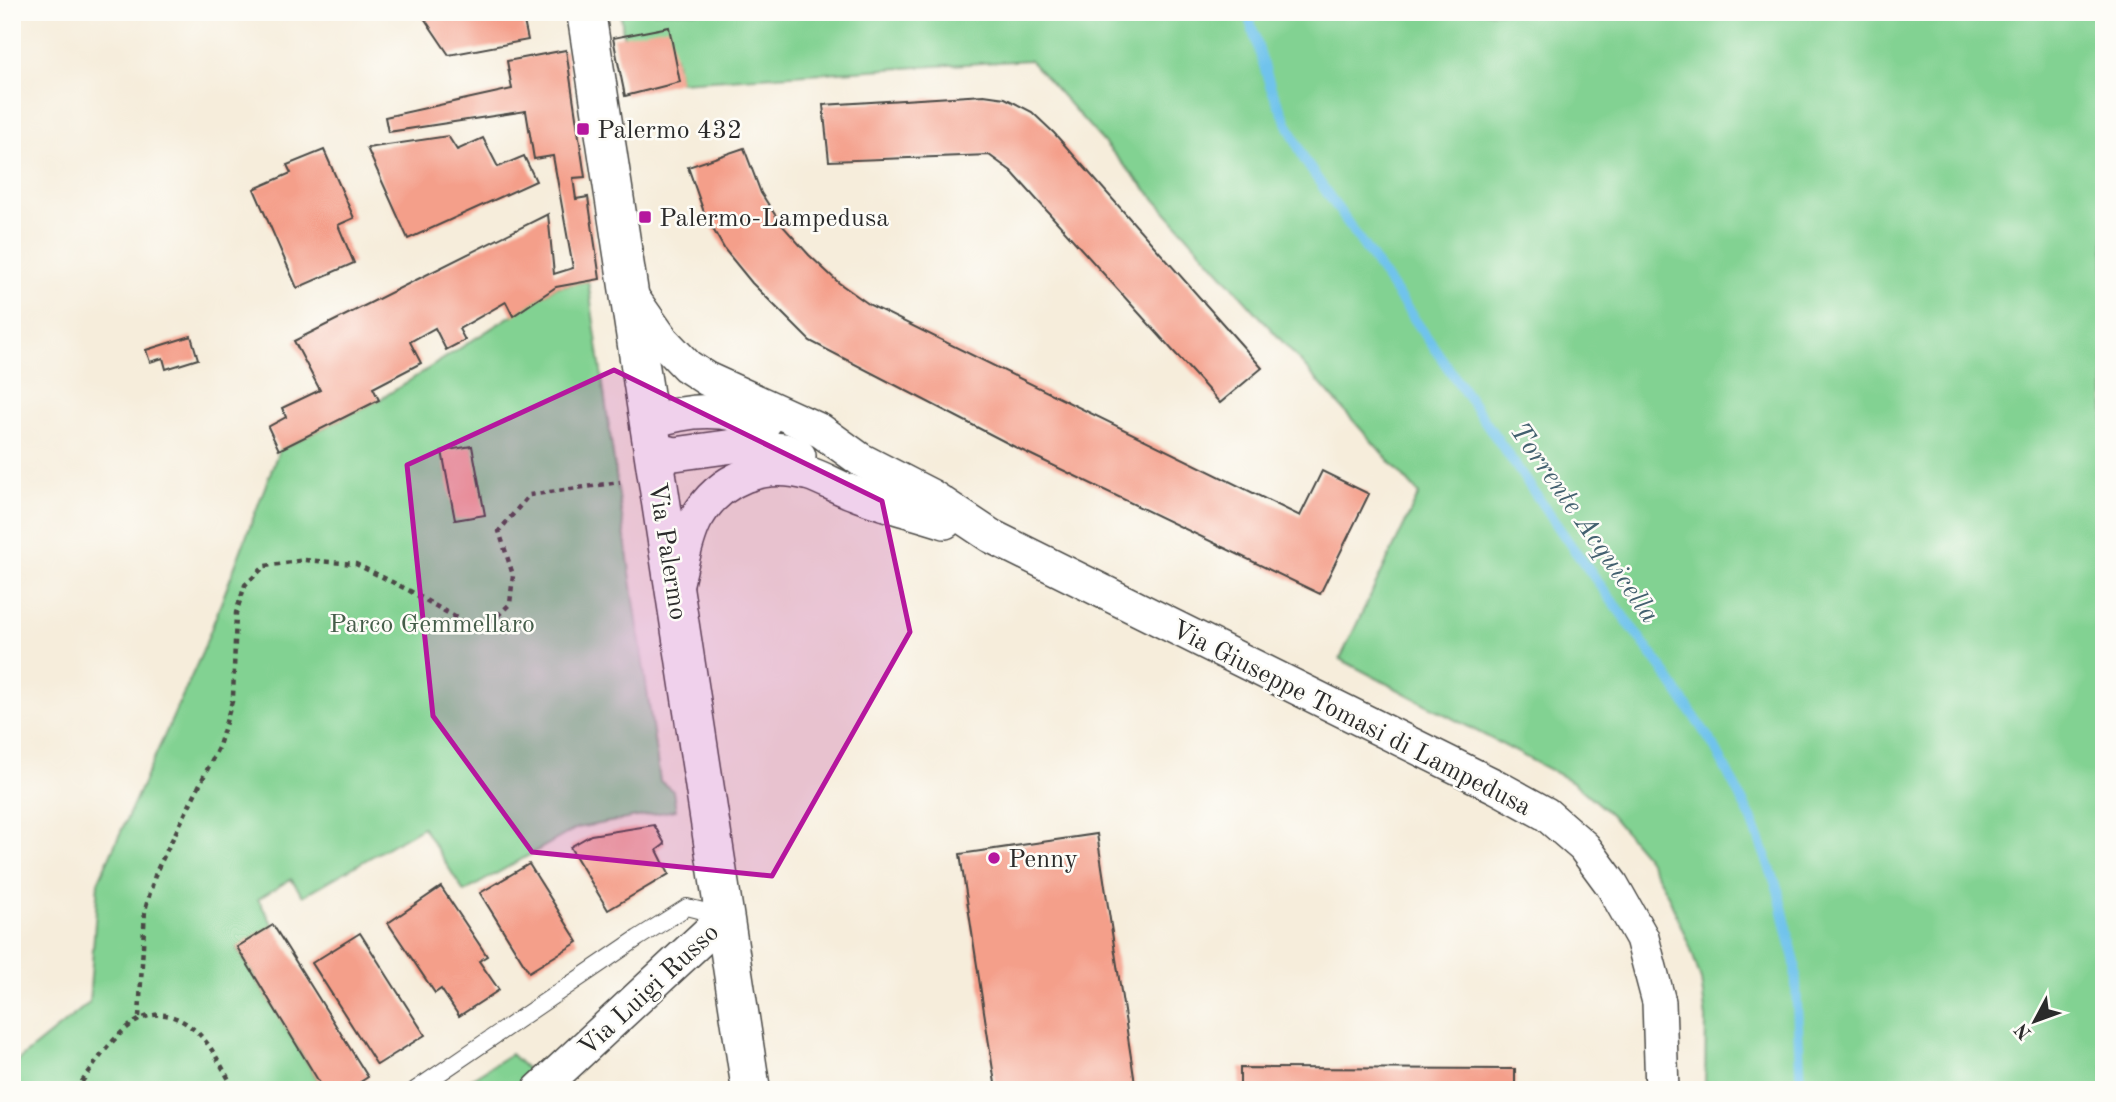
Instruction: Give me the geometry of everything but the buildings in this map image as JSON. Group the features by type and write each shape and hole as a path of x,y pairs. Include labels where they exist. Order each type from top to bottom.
{"main road":[{"name":"Via Palermo","path":"586,12 751,1090"}],"street":[{"path":"630,294 663,341 687,366 707,379 821,431 861,460"},
{"path":"654,452 694,411 722,411 762,421 811,443 861,460 931,496 991,536"},
{"path":"654,452 675,454 734,446 784,450 922,514"},
{"path":"676,591 695,522 705,506 719,490 758,470 794,470 813,475 855,494 991,536"},
{"name":"Via Giuseppe Tomasi di Lampedusa","path":"991,536 1497,787 1546,814 1584,847 1612,885 1642,938 1659,1002 1662,1090"},
{"name":"Via Luigi Russo","path":"539,1090 726,916"}],"lane":[{"path":"415,1090 638,937 687,907 726,916"}],"path":[{"path":"139,1017 145,910 156,872 219,746 233,698 236,613 245,585 265,566 304,560 356,564 467,624 493,620 510,604 513,575 499,531 529,495 617,482 654,452"},
{"path":"76,1090 110,1044 139,1017 157,1014 182,1019 202,1037 235,1090"}],"highlighted area":[{"path":"614,370 882,501 910,632 772,876 532,852 433,716 407,465"}],"green space":[{"path":"621,12 2104,12 2104,1090 1705,1090 1706,1019 1701,980 1668,895 1645,855 1610,814 1573,782 1340,659 1419,494 1030,60 680,82 675,57 623,36"},
{"name":"Parco Gemmellaro","path":"588,281 660,781 673,791 676,810 577,828 464,892 423,827 303,896 291,879 258,899 273,925 237,948 324,1090 12,1090 12,1065 89,1003 98,882 202,653 279,450 379,400 556,287"},
{"path":"511,1054 531,1073 511,1090 453,1090"}],"waterway":[{"name":"Torrente Acquicella","path":"1247,12 1271,88 1305,161 1572,547 1661,667 1714,746 1752,820 1778,890 1795,963 1801,1090"}],"place":[{"name":"Palermo 432","path":"583,129"},
{"name":"Palermo-Lampedusa","path":"645,217"},
{"name":"Penny","path":"994,858"}]}
